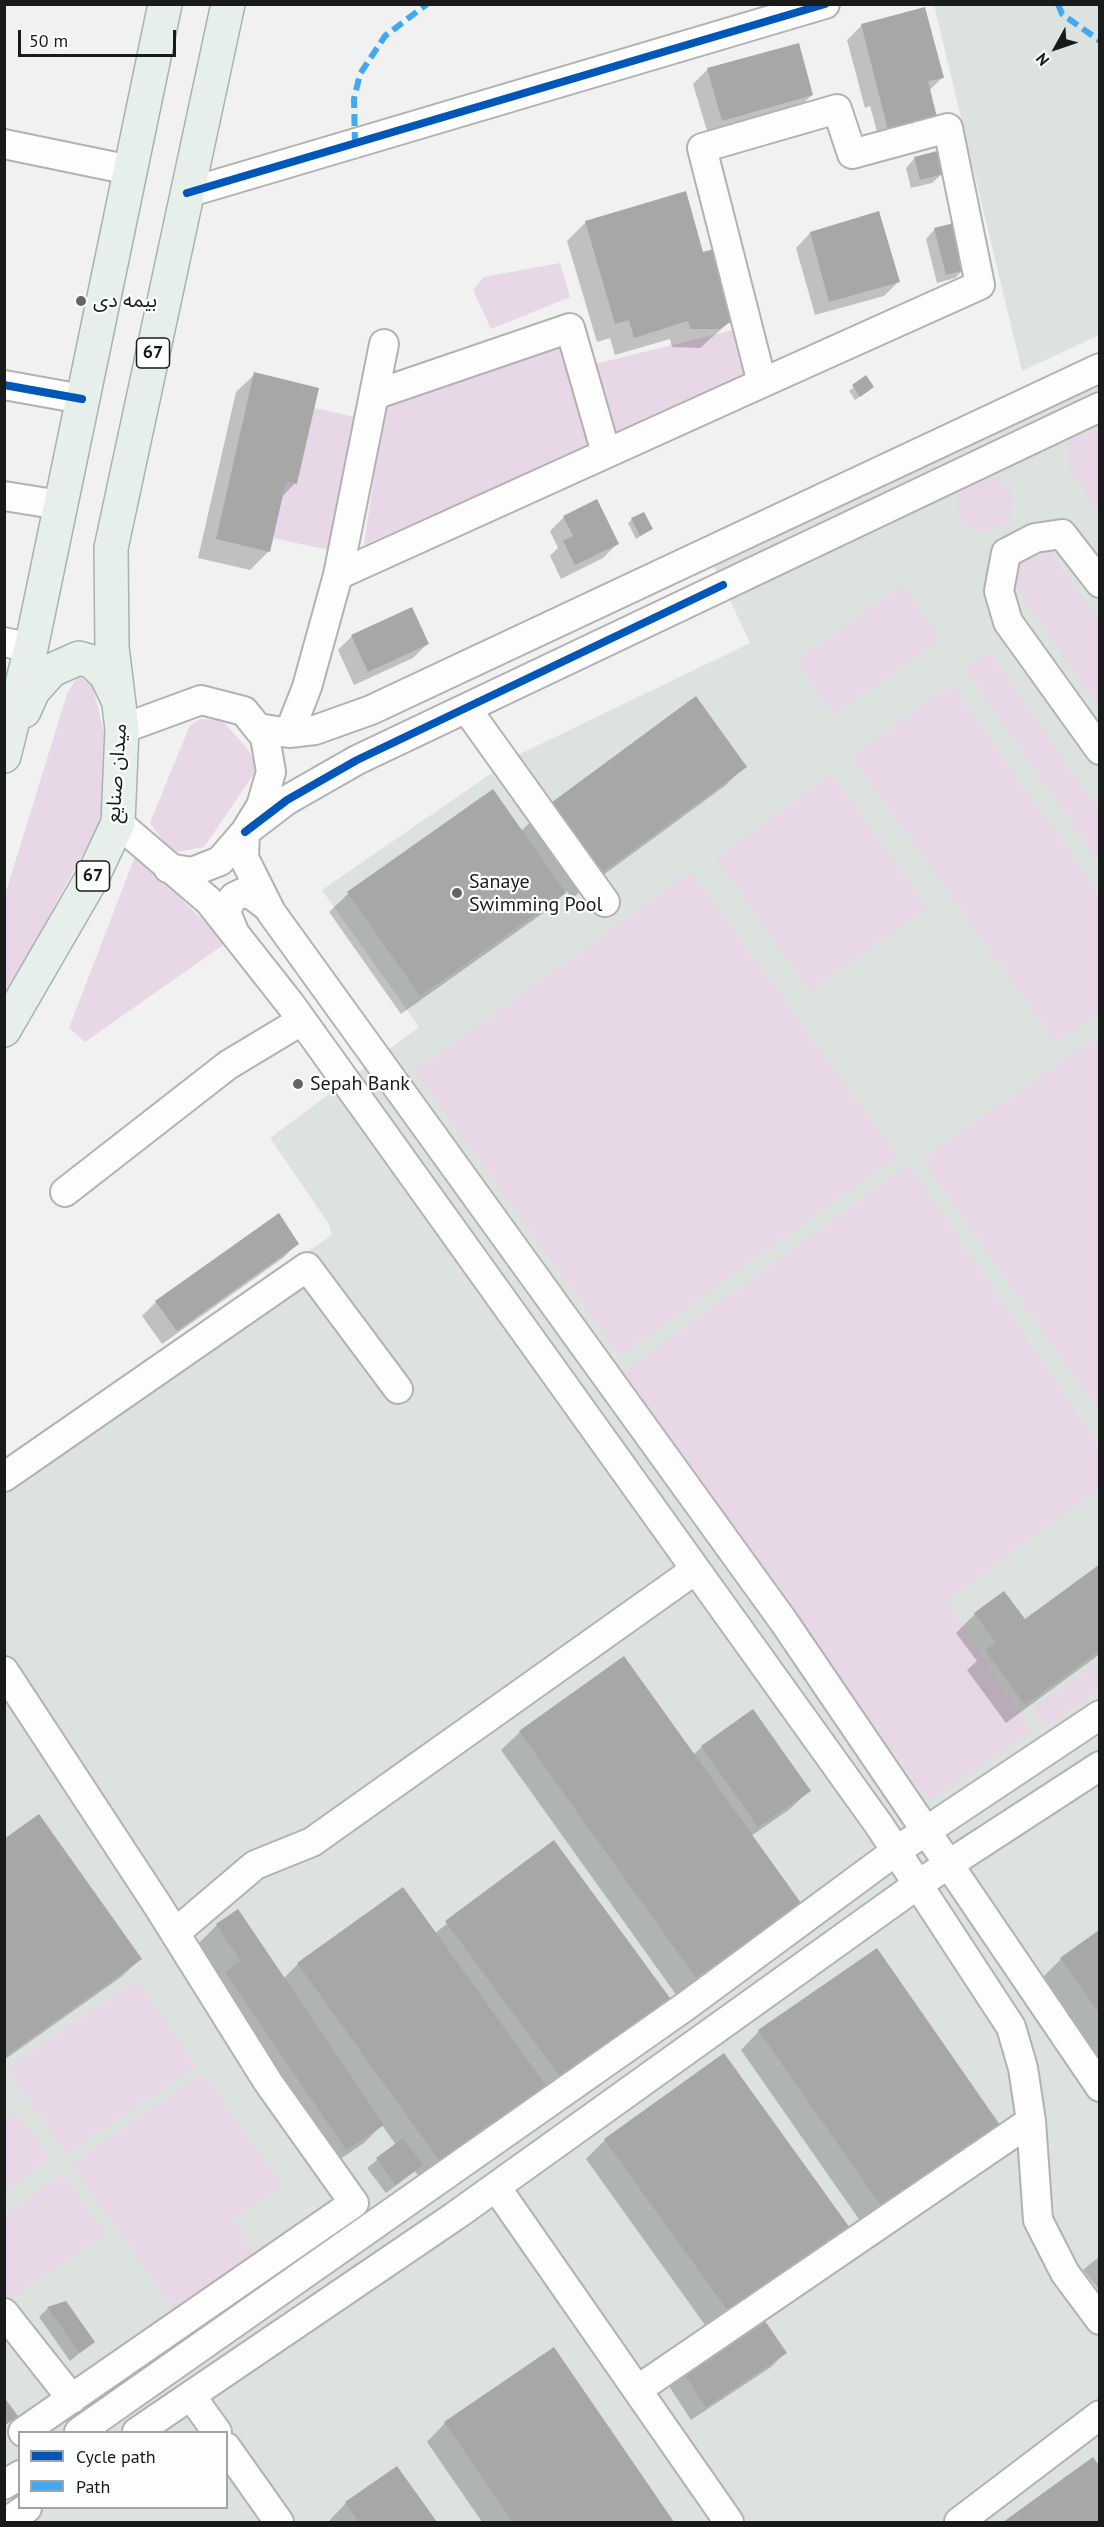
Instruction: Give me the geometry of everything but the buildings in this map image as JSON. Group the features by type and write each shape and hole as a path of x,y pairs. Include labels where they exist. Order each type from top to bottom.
{"main road":[{"path":"5,753 18,645 60,505 165,4"},
{"name":"67","path":"121,717 112,646 111,548 228,4"},
{"path":"5,753 33,691 52,670 79,658 93,662 106,675 121,717"},
{"name":"میدان صنایع","path":"4,1030 92,878 118,823 121,717"}],"street":[{"path":"187,193 825,4"},
{"path":"338,574 980,285 948,128 852,154 837,109 702,148 762,383"},
{"path":"4,144 130,170"},
{"path":"374,395 570,328 606,453"},
{"path":"289,733 307,687 338,574 384,344"},
{"path":"258,728 289,733 315,730 371,710 1100,368"},
{"path":"4,385 82,399"},
{"path":"244,832 287,800 357,760 1100,407"},
{"path":"4,496 60,505"},
{"path":"1100,583 1062,534 1035,538 1006,553 999,591 1008,622 1100,750"},
{"path":"121,717 201,700 244,711 265,736 271,772 261,806 244,832 220,861 192,872 168,868"},
{"path":"466,708 605,902"},
{"path":"118,823 208,901 296,1013 896,1851 1011,2027 1023,2068 1031,2121 1038,2220 1065,2273 1100,2320"},
{"path":"244,832 244,858 269,908 784,1622 1100,2087"},
{"path":"236,936 227,915 228,905 234,897 242,893 252,895 269,908"},
{"path":"65,1192 296,1013 317,1002 321,981"},
{"path":"4,1477 308,1267 398,1389"},
{"path":"176,1933 255,1865 312,1842 695,1570"},
{"path":"5,1674 176,1933 268,2082 354,2203 26,2431"},
{"path":"83,2431 686,2006 896,1851 1100,1715"},
{"path":"140,2431 496,2187 917,1885 1100,1766"},
{"path":"637,2390 1031,2121"},
{"path":"496,2187 729,2523"},
{"path":"4,2313 72,2399"},
{"path":"191,2396 216,2431"},
{"path":"959,2523 1100,2415"},
{"path":"4,2445 18,2436"},
{"path":"228,2450 274,2521"},
{"path":"4,2485 18,2476"},
{"path":"6,2523 26,2509"}],"shaded area":[{"path":"934,5 1099,5 1099,335 1022,371"},
{"path":"560,263 570,297 491,329 473,290 484,277"},
{"path":"737,329 752,378 613,438 595,364"},
{"path":"564,342 593,445 364,545 385,403"},
{"path":"1099,354 1099,2522 5,2522 5,1460 332,1235 329,1224 270,1138 419,1027 322,890 518,755 750,643 707,551"},
{"path":"314,408 360,418 334,551 273,538 286,482 297,484"},
{"path":"1099,418 1099,513 1071,472 1066,444 1089,423"},
{"path":"980,476 990,476 1005,484 1011,493 1013,504 1011,515 1005,524 990,532 980,532 969,527 962,520 957,509 957,499 962,488 969,481"},
{"path":"1048,550 1099,621 1099,708 1015,586 1009,572 1019,554"},
{"path":"902,585 941,639 834,715 796,661"},
{"path":"989,652 1099,811 1099,863 965,668"},
{"path":"77,677 91,681 107,743 106,811 5,998 5,895 67,694"},
{"path":"952,685 1099,894 1099,1012 1056,1043 852,756"},
{"path":"201,719 222,720 249,751 258,768 204,847 172,853 150,823 190,725"},
{"path":"832,774 927,908 810,991 716,858"},
{"path":"136,854 226,943 85,1042 69,1028"},
{"path":"691,872 897,1156 620,1356 415,1071"},
{"path":"1099,1035 1099,1412 922,1159"},
{"path":"909,1165 1099,1446 1099,1488 947,1600 1031,1732 928,1801 623,1372"},
{"path":"1099,1662 1099,1691 1047,1727 1033,1707"},
{"path":"137,1980 196,2066 66,2154 7,2068"},
{"path":"202,2073 282,2185 232,2221 254,2252 174,2309 72,2165"},
{"path":"14,2112 50,2157 5,2193 5,2120"},
{"path":"63,2174 105,2234 7,2302 4,2298 4,2215"}],"marked path":[{"path":"355,144 354,99 360,74 385,36 427,4"},
{"path":"1058,4 1062,14 1100,41"}],"cycle path":[{"path":"187,193 825,4"},
{"path":"4,385 82,399"},
{"path":"245,832 287,800 357,760 723,585"}],"place":[{"name":"بیمه دی","path":"81,301"},
{"name":"Sanaye Swimming Pool","path":"457,893"},
{"name":"Sepah Bank","path":"298,1084"}]}
